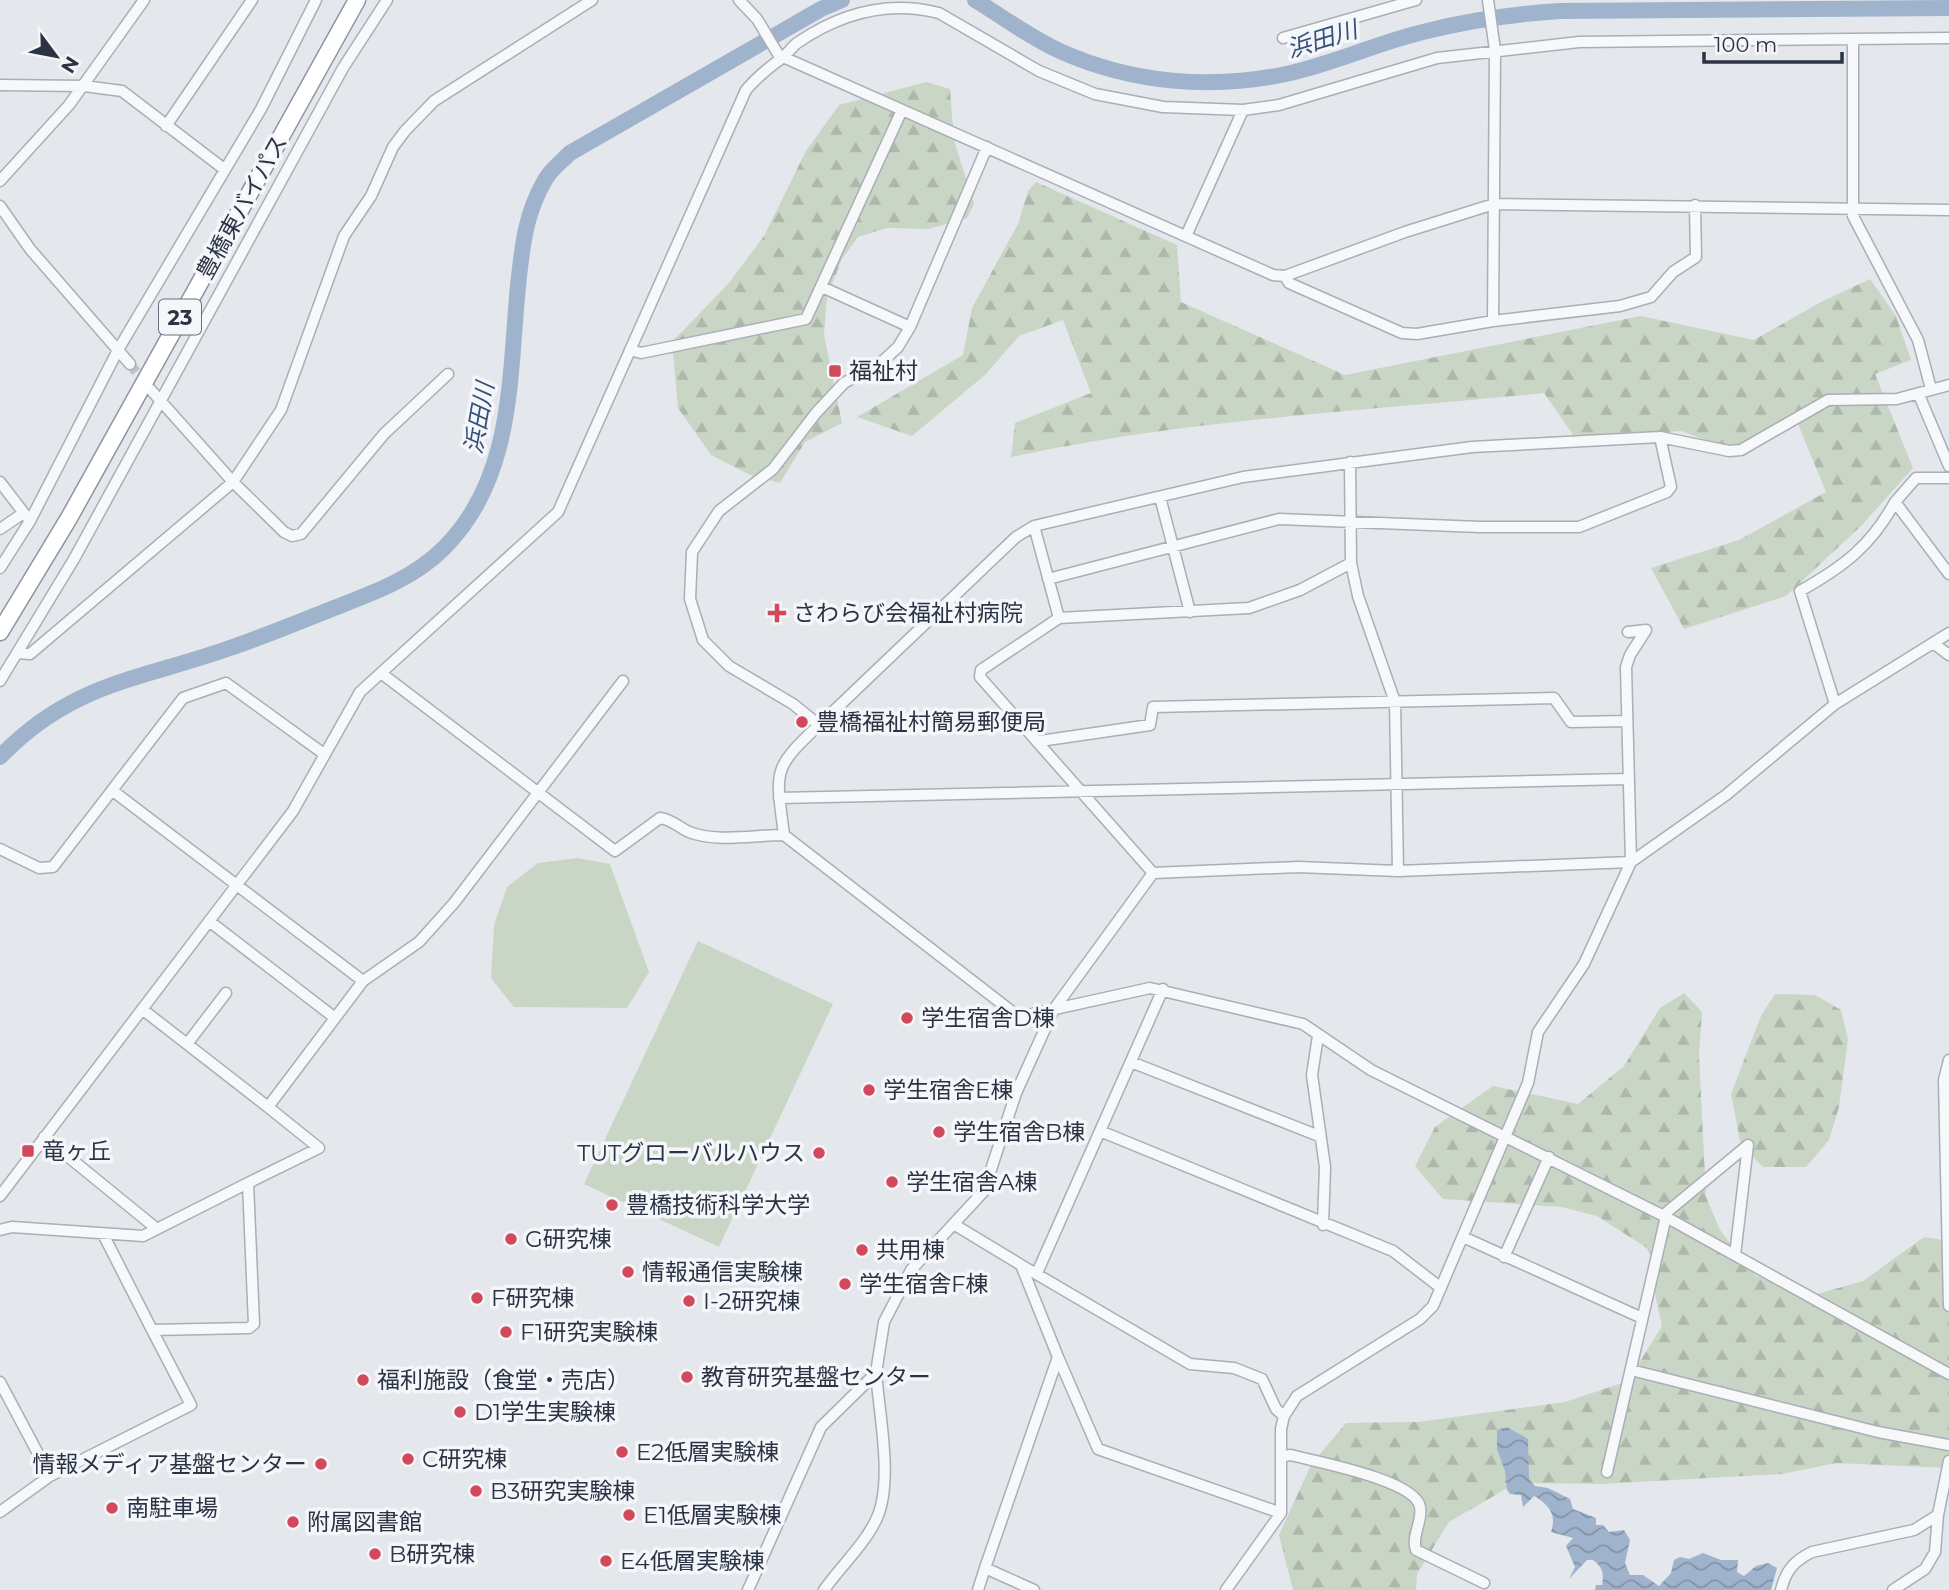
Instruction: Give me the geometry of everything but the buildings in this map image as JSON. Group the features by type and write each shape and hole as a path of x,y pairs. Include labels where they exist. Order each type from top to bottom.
{"highway":[{"name":"豊橋東バイパス","path":"0,632 69,518 357,0"}],"street":[{"path":"0,181 28,154 84,86 137,5 144,0"},
{"path":"166,126 252,0"},
{"path":"0,568 118,350 261,109 316,0"},
{"path":"0,681 161,401 343,68 387,0"},
{"path":"18,653 30,654 233,482 281,410 344,236 372,196 393,147 434,101 592,0"},
{"path":"739,0 757,19 780,55 1273,275 1284,276 1405,232 1493,204 1949,210"},
{"path":"1283,38 1416,0"},
{"path":"1488,0 1495,48 1493,321"},
{"path":"0,1196 293,811 360,692 558,512 746,90 765,67 795,44 859,10 893,5 924,8 939,13 1039,71 1095,94 1163,107 1243,110 1279,105 1437,58 1495,48 1578,41 1949,38"},
{"path":"1853,39 1853,216 1918,340 1931,389"},
{"path":"0,85 84,86 122,92 224,169"},
{"path":"630,350 641,353 806,319 902,110"},
{"path":"1186,236 1243,110"},
{"path":"818,725 793,704 729,666 703,640 690,599 692,552 719,512 773,469 844,383 884,360 898,347 910,327 987,147"},
{"path":"1284,276 1289,283 1402,333 1418,334 1493,321 1620,306 1651,297 1673,272 1696,257 1695,205"},
{"path":"0,206 30,249 130,364"},
{"path":"822,287 910,327"},
{"path":"150,389 233,482 284,532 292,536 301,534 384,434 449,374"},
{"path":"784,835 779,798 779,769 788,754 1016,537 1034,526 1243,477 1472,447 1660,437 1730,452 1741,450 1828,400 1897,399 1949,385"},
{"path":"1919,395 1949,466"},
{"path":"1048,579 1279,519 1352,524 1579,527 1667,492 1671,487 1660,437"},
{"path":"1350,461 1350,563 1358,596 1395,702 1398,871"},
{"path":"1835,704 1800,591 1865,546 1879,531 1895,502 1916,478 1949,478"},
{"path":"0,482 26,517"},
{"path":"1160,497 1190,612"},
{"path":"1895,502 1949,574"},
{"path":"0,529 26,517"},
{"path":"1034,526 1059,618"},
{"path":"1153,873 1040,741 980,677 981,670 1059,618 1249,608 1300,590 1350,563"},
{"path":"1226,1590 1282,1513 1281,1429 1283,1416 1297,1396 1420,1319 1433,1306 1528,1083 1538,1032 1584,964 1631,862 1626,667 1630,655 1646,630 1628,632"},
{"path":"1153,873 1298,867 1398,871 1631,862 1726,795 1835,704 1949,633"},
{"path":"1933,643 1949,654"},
{"path":"381,673 615,851 660,818 674,820 688,832 716,837 784,835 1019,1017 1150,988 1303,1024 1371,1070 1666,1217 1949,1374"},
{"path":"268,1107 363,981 419,942 454,903 623,681"},
{"path":"0,849 39,869 53,867 183,698 226,683 324,754"},
{"path":"1040,741 1150,725 1153,707 1554,698 1571,722 1627,721"},
{"path":"779,798 1080,789 1628,779"},
{"path":"113,791 363,981"},
{"path":"824,1590 875,1523 883,1505 876,1373 884,1322 911,1270 955,1225 988,1182 1016,1093 1054,1009 1153,873"},
{"path":"209,921 335,1018"},
{"path":"1037,1273 1163,989"},
{"path":"187,1044 226,993"},
{"path":"0,1230 12,1227 143,1236 319,1148 142,1009"},
{"path":"1318,1036 1312,1075 1325,1167 1324,1224"},
{"path":"1949,1059 1944,1080 1949,1306"},
{"path":"1131,1062 1319,1136"},
{"path":"1100,1131 1393,1251 1441,1288"},
{"path":"44,1137 157,1229"},
{"path":"1607,1472 1667,1212 1748,1145 1735,1255"},
{"path":"1504,1257 1549,1157"},
{"path":"152,1330 248,1328 254,1324 248,1183"},
{"path":"955,1225 1190,1363 1234,1368 1262,1378 1276,1409 1283,1416"},
{"path":"0,1512 50,1476 191,1405 103,1234"},
{"path":"1463,1237 1546,1277 1609,1301 1642,1318"},
{"path":"1021,1265 1098,1449 1282,1513"},
{"path":"978,1590 1058,1357"},
{"path":"1630,1370 1878,1432 1949,1445"},
{"path":"748,1590 821,1427 876,1373"},
{"path":"0,1382 50,1476"},
{"path":"1283,1456 1397,1484 1415,1497 1420,1506 1414,1544 1416,1550 1484,1583"},
{"path":"1893,1590 1925,1569 1935,1552 1938,1515 1949,1461"},
{"path":"1781,1590 1785,1573 1798,1559 1812,1552 1914,1530 1938,1515"},
{"path":"985,1568 1034,1590"}],"green space":[{"path":"926,82 950,89 954,140 974,204 967,218 929,229 887,228 858,237 842,259 827,297 824,335 842,423 805,442 780,483 750,475 711,455 678,408 672,342 728,284 764,236 806,151 839,105"},
{"path":"1036,182 1177,245 1181,302 1345,375 1641,316 1754,340 1821,302 1870,279 1896,316 1911,360 1875,374 1913,468 1862,525 1786,596 1684,629 1651,568 1739,540 1826,492 1796,419 1733,450 1681,431 1576,439 1544,393 1210,425 1077,444 1011,457 1015,423 1091,393 1063,320 1019,336 985,375 912,436 857,417 963,355 972,308 1018,224 1028,191"},
{"path":"578,858 610,864 649,972 627,1008 514,1007 491,978 494,925 507,887 538,863"},
{"path":"698,941 833,1004 719,1247 584,1184"},
{"path":"1684,993 1702,1012 1699,1055 1706,1197 1720,1230 1755,1275 1810,1296 1863,1281 1924,1237 1949,1241 1949,1468 1836,1463 1782,1474 1601,1484 1516,1483 1449,1522 1417,1574 1416,1590 1293,1590 1279,1535 1311,1465 1346,1423 1418,1422 1565,1402 1628,1381 1662,1326 1652,1280 1655,1264 1647,1248 1597,1216 1562,1207 1443,1199 1415,1166 1435,1127 1493,1086 1578,1104 1624,1066 1660,1008"},
{"path":"1775,994 1815,995 1841,1010 1848,1039 1839,1107 1829,1140 1806,1167 1763,1167 1741,1146 1731,1094 1761,1016"}],"water":[{"path":"1507,1427 1528,1439 1529,1479 1535,1486 1548,1488 1570,1499 1573,1509 1596,1518 1596,1525 1603,1525 1609,1532 1624,1530 1630,1540 1625,1563 1630,1575 1643,1575 1659,1586 1671,1573 1674,1560 1680,1557 1689,1559 1703,1553 1721,1560 1738,1560 1737,1572 1744,1576 1756,1566 1768,1563 1777,1568 1771,1590 1595,1590 1596,1585 1602,1585 1603,1574 1593,1560 1587,1560 1569,1579 1575,1567 1566,1546 1573,1538 1551,1532 1552,1515 1539,1499 1534,1496 1523,1507 1521,1495 1510,1494 1507,1490 1505,1471 1497,1449 1497,1430"}],"waterway":[{"name":"浜田川","path":"0,757 27,732 80,698 243,643 363,597 406,577 432,559 467,520 484,490 496,459 509,391 523,245 533,206 547,176 570,153 821,9 842,0"},
{"name":"浜田川","path":"975,0 1040,41 1089,63 1144,77 1201,82 1230,82 1286,74 1423,32 1526,14 1560,11 1949,8"}],"tunnel":[{"path":"130,364 147,385"}],"place":[{"name":"福祉村","path":"835,371"},
{"name":"さわらび会福祉村病院","path":"777,613"},
{"name":"豊橋福祉村簡易郵便局","path":"802,722"},
{"name":"学生宿舎D棟","path":"907,1018"},
{"name":"学生宿舎E棟","path":"869,1090"},
{"name":"学生宿舎B棟","path":"939,1132"},
{"name":"竜ヶ丘","path":"28,1151"},
{"name":"TUTグローバルハウス","path":"819,1153"},
{"name":"学生宿舎A棟","path":"892,1182"},
{"name":"豊橋技術科学大学","path":"612,1205"},
{"name":"G研究棟","path":"511,1239"},
{"name":"共用棟","path":"862,1250"},
{"name":"情報通信実験棟","path":"628,1272"},
{"name":"学生宿舎F棟","path":"845,1284"},
{"name":"F研究棟","path":"477,1298"},
{"name":"I-2研究棟","path":"689,1301"},
{"name":"F1研究実験棟","path":"506,1332"},
{"name":"教育研究基盤センター","path":"687,1377"},
{"name":"福利施設（食堂・売店）","path":"363,1380"},
{"name":"D1学生実験棟","path":"460,1412"},
{"name":"E2低層実験棟","path":"622,1452"},
{"name":"C研究棟","path":"408,1459"},
{"name":"情報メディア基盤センター","path":"321,1464"},
{"name":"B3研究実験棟","path":"476,1491"},
{"name":"南駐車場","path":"112,1508"},
{"name":"E1低層実験棟","path":"629,1515"},
{"name":"附属図書館","path":"293,1522"},
{"name":"B研究棟","path":"375,1554"},
{"name":"E4低層実験棟","path":"606,1561"}]}
